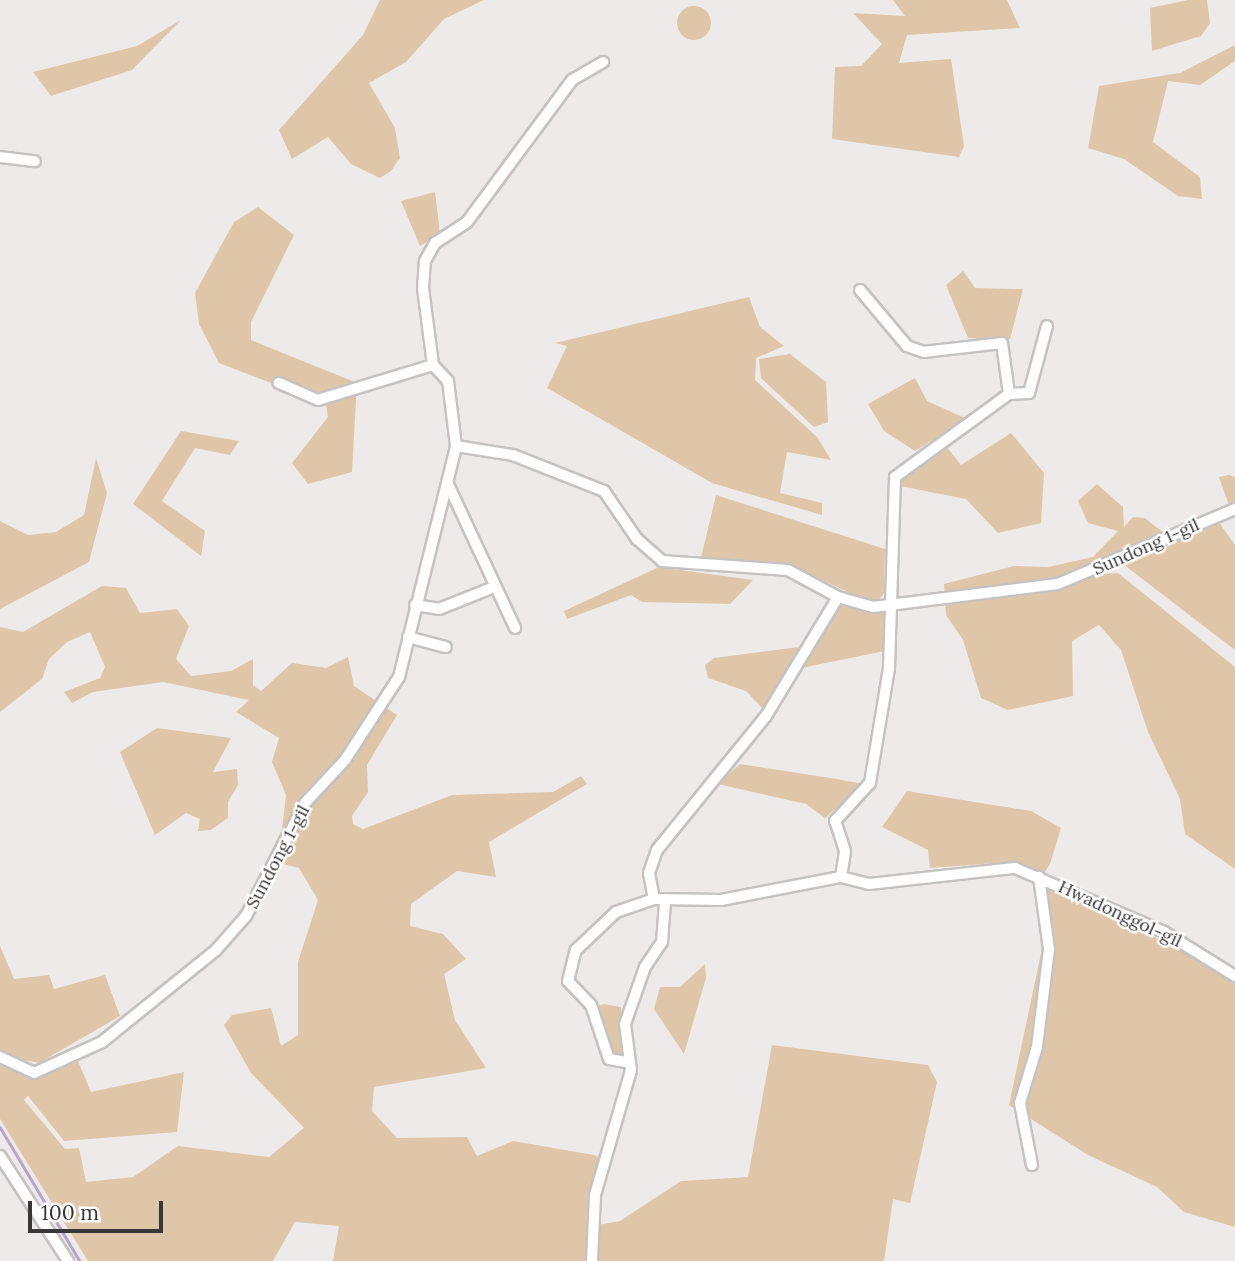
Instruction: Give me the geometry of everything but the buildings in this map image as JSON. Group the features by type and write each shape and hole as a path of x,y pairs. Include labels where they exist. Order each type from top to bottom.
{"street":[{"path":"279,383 318,400 433,365 423,288 425,261 435,243 467,222 572,80 603,62"},
{"path":"0,158 34,161"},
{"path":"860,290 907,346 924,352 1002,343 1009,394"},
{"path":"626,1062 609,1059 591,1005 568,981 570,963 593,927 616,912 660,901 721,900 841,877 845,851 835,821 870,783 892,644 890,605 895,477 1009,394 1029,393 1047,326"},
{"name":"Sundong 1-gil","path":"0,1057 34,1073 102,1042 216,950 246,916 305,803 345,760 400,677 415,605 456,446 448,381 433,365"},
{"name":"Sundong 1-gil","path":"456,446 513,455 604,491 637,539 662,561 788,570 838,597 890,605 1058,584 1235,509"},
{"path":"446,481 515,628"},
{"path":"415,605 439,608 494,587"},
{"path":"592,1261 595,1195 631,1070 626,1062 631,999 662,942 660,901 649,873 657,850 766,716 838,597"},
{"path":"408,637 446,647"},
{"name":"Hwadonggol-gil","path":"841,877 869,884 1015,867 1164,932 1235,976"},
{"name":"Hwadonggol-gil","path":"1032,1165 1020,1103 1037,1047 1049,949 1039,877"},
{"path":"0,1156 68,1261"}],"shaded area":[{"path":"380,0 484,0 444,19 406,62 369,83 395,128 400,158 391,171 380,178 351,164 328,137 292,159 279,130 363,35"},
{"path":"893,0 1007,0 1020,28 907,35 899,63 951,59 964,146 959,157 832,139 835,67 861,66 882,44 853,13 905,16"},
{"path":"1188,0 1207,0 1210,23 1201,36 1152,51 1150,8"},
{"path":"694,6 706,11 711,23 706,35 694,40 682,35 677,23 682,11"},
{"path":"181,20 132,70 51,96 33,72 137,46"},
{"path":"1235,45 1235,61 1200,85 1168,81 1153,142 1200,177 1202,199 1178,196 1124,159 1088,148 1099,86 1180,73"},
{"path":"435,192 440,234 420,246 401,201"},
{"path":"258,207 294,235 251,322 251,340 357,383 352,472 308,484 292,463 328,417 326,404 219,363 199,324 195,293 234,222"},
{"path":"963,271 975,288 1023,289 1010,339 968,338 946,285"},
{"path":"749,297 760,327 784,346 756,358 755,380 817,437 831,460 787,452 780,493 822,503 822,515 712,483 547,388 567,346 555,343"},
{"path":"790,354 826,382 828,422 814,427 761,378 759,359"},
{"path":"915,378 927,401 967,419 915,451 884,431 868,404"},
{"path":"181,431 239,441 230,455 195,448 162,501 205,531 201,556 133,504"},
{"path":"1011,433 1044,473 1041,523 998,533 966,499 900,486 899,480 946,446 961,465"},
{"path":"96,458 107,493 89,562 0,609 0,521 28,535 56,532 84,515"},
{"path":"1219,477 1235,477 1235,502 1228,503"},
{"path":"1097,484 1123,507 1124,527 1133,517 1145,518 1165,534 1098,566 1102,574 1118,573 1235,667 1235,869 1185,834 1180,799 1148,732 1121,650 1099,625 1072,641 1073,696 1008,710 981,698 963,640 946,615 944,584 1014,566 1048,567 1093,557 1118,531 1088,523 1078,501"},
{"path":"716,495 885,549 884,593 878,601 856,596 787,563 701,558"},
{"path":"1218,521 1235,545 1235,650 1124,565"},
{"path":"659,567 753,580 730,604 642,602 631,595 567,619 564,611"},
{"path":"102,586 126,588 140,613 177,609 189,626 176,659 191,676 231,671 253,659 253,685 261,691 292,663 326,668 348,657 354,686 397,715 367,765 368,792 352,816 353,824 363,829 452,795 553,792 581,776 587,784 489,842 496,877 457,871 411,904 410,926 443,934 466,959 444,974 455,1020 486,1068 374,1087 372,1111 397,1138 467,1137 477,1156 513,1141 594,1155 601,1159 591,1183 587,1227 620,1221 681,1181 748,1177 772,1045 928,1065 937,1082 910,1203 893,1199 884,1261 333,1261 339,1226 295,1222 273,1261 88,1261 0,1119 0,946 14,979 49,975 54,989 105,975 120,1016 39,1063 24,1060 28,1077 78,1061 91,1092 184,1072 177,1132 64,1141 28,1096 24,1100 65,1149 79,1148 86,1182 133,1177 178,1146 269,1157 304,1128 251,1073 224,1025 232,1015 271,1008 281,1046 298,1035 298,962 318,900 299,868 267,860 282,829 286,795 272,762 279,738 236,712 249,700 163,682 93,692 72,703 64,692 100,678 105,667 90,632 67,642 49,659 42,679 0,712 0,627 23,632"},
{"path":"840,603 885,613 885,651 801,668"},
{"path":"799,647 763,709 746,691 708,678 705,665 714,658"},
{"path":"157,728 231,738 213,772 237,769 238,785 228,802 228,818 211,830 198,831 200,819 186,813 155,835 120,752"},
{"path":"740,764 863,784 825,818 806,804 718,784"},
{"path":"907,791 1031,811 1061,828 1050,864 1045,872 1009,862 930,868 928,850 882,827"},
{"path":"1034,884 1173,945 1235,982 1235,1227 1184,1212 1157,1187 1088,1155 1009,1105 1043,944"},
{"path":"705,964 706,978 684,1054 654,1009 660,987 680,987"},
{"path":"604,1004 621,1007 621,1057 601,1052 588,1008"}],"waterway":[{"path":"0,1127 80,1261"}]}
